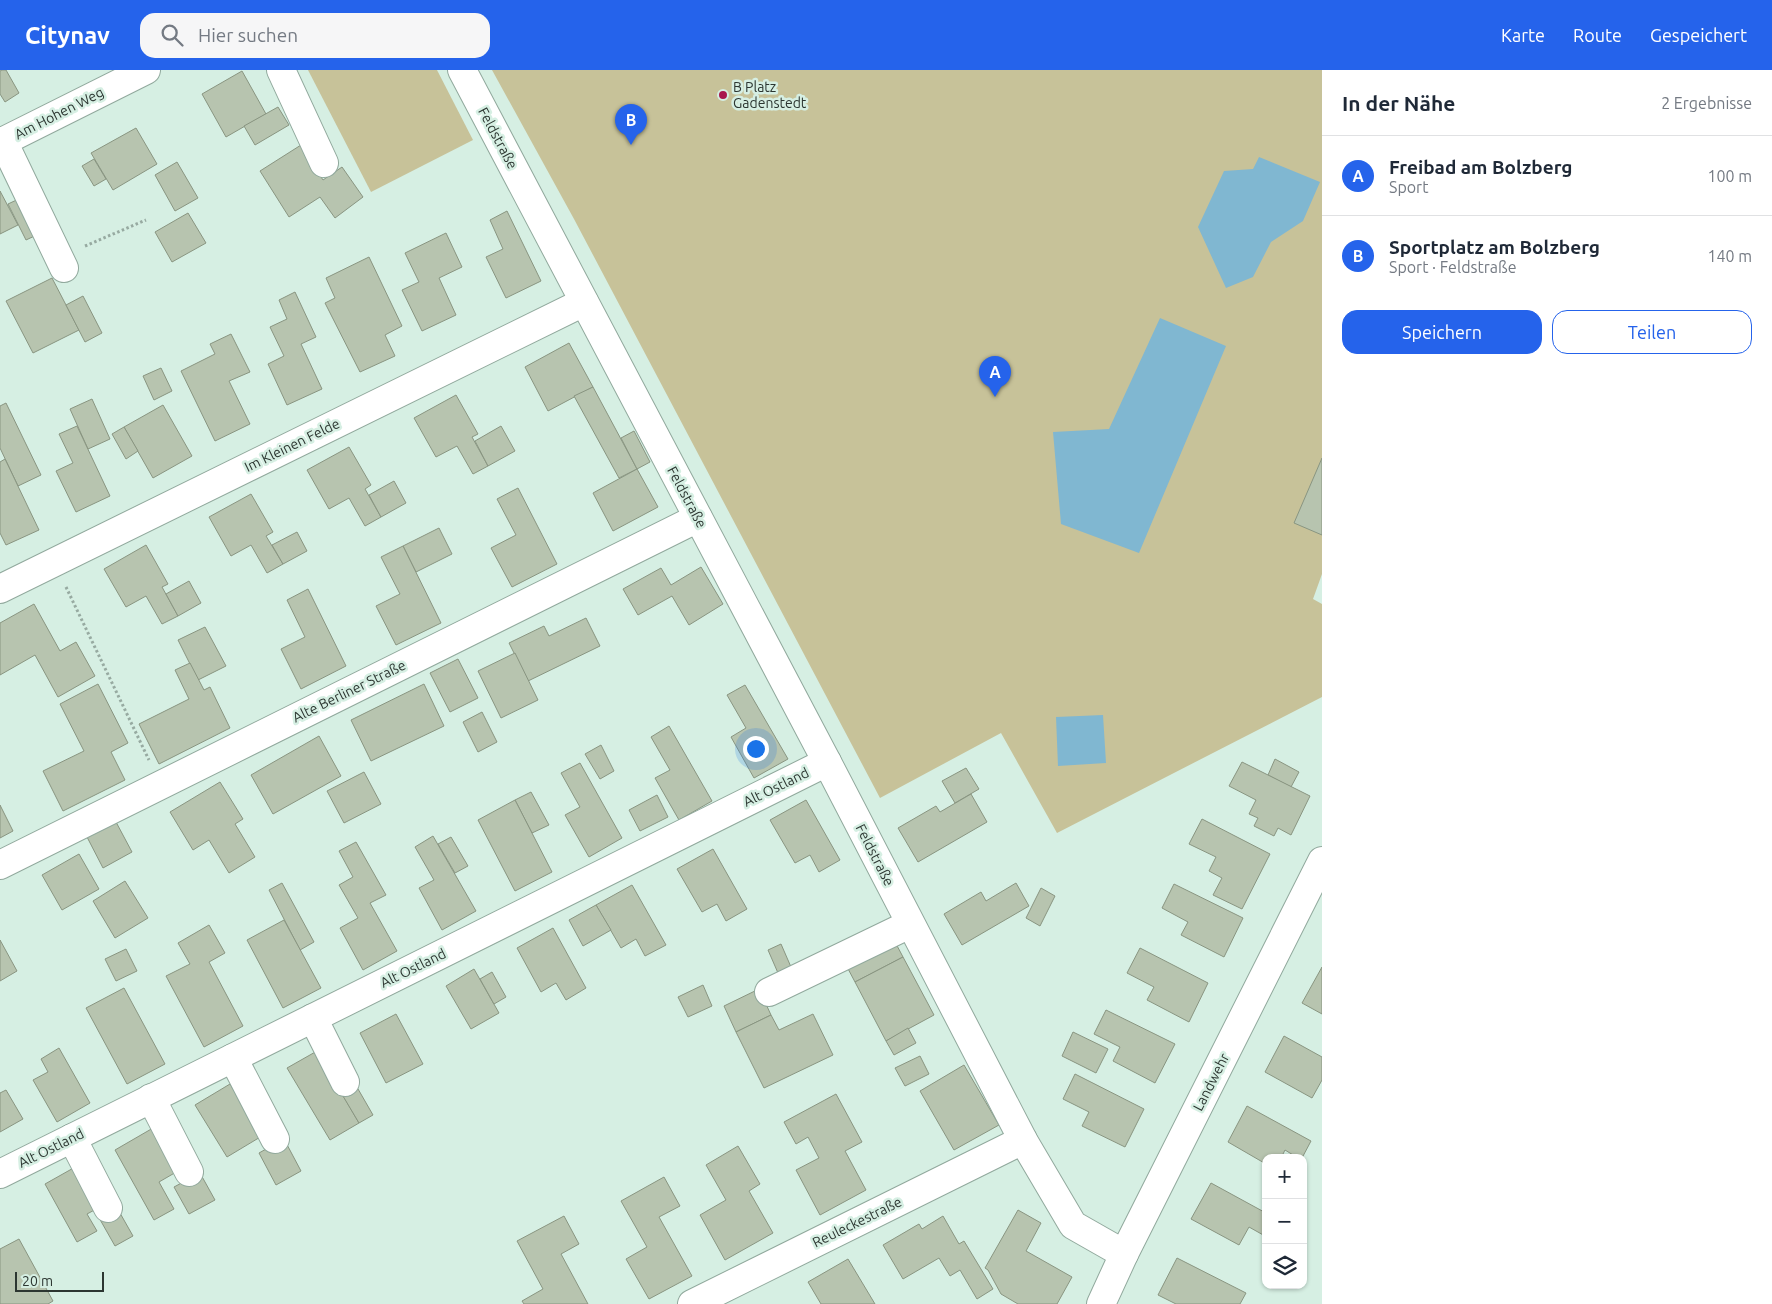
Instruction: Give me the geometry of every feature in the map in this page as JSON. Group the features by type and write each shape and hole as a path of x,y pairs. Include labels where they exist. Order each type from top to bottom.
{"street":[{"name":"Am Hohen Weg","path":"1,142 146,70"},
{"path":"281,70 324,163"},
{"name":"Feldstraße","path":"462,70 827,762 1023,1140 1073,1225 1124,1254"},
{"path":"1,142 62,263"},
{"name":"Im Kleinen Felde","path":"0,589 584,302"},
{"name":"Alte Berliner Straße","path":"0,865 698,518"},
{"name":"Alt Ostland","path":"0,1174 827,762"},
{"name":"Landwehr","path":"1103,1303 1124,1254 1322,861"},
{"path":"769,992 910,924"},
{"path":"313,1018 346,1082"},
{"path":"233,1058 275,1139"},
{"path":"151,1098 189,1172"},
{"path":"72,1138 108,1208"},
{"name":"Reuleckestraße","path":"692,1304 1023,1140"}],"path":[{"path":"62,263 146,220"},
{"path":"54,562 161,785"}],"shaded area":[{"path":"308,70 437,70 473,140 371,192"},
{"path":"492,70 1322,70 1322,574 1313,599 1322,604 1322,697 1057,833 1001,733 880,798 574,219"}],"water":[{"path":"1259,157 1320,182 1303,221 1271,242 1253,277 1226,288 1198,227 1224,171 1253,169"},
{"path":"1160,318 1226,346 1139,553 1061,524 1053,432 1109,429"},
{"path":"1103,715 1106,763 1058,766 1056,717"}],"building":[{"path":"6,70 19,93 5,102 0,94 0,71"},
{"path":"242,71 266,114 226,137 202,94"},
{"path":"278,107 289,125 255,145 244,126"},
{"path":"136,128 157,164 113,190 91,153"},
{"path":"301,145 323,180 342,167 363,197 335,218 320,197 289,217 260,171"},
{"path":"94,159 106,179 94,186 82,166"},
{"path":"177,162 198,198 175,211 155,175"},
{"path":"0,191 18,225 0,234"},
{"path":"23,197 41,233 26,240 8,204"},
{"path":"507,211 541,281 506,298 486,257 503,249 490,220"},
{"path":"188,213 206,243 172,262 155,232"},
{"path":"446,233 462,267 439,278 456,315 422,331 402,290 419,282 405,253"},
{"path":"369,257 402,326 385,335 395,356 360,372 325,303 335,298 326,278"},
{"path":"52,278 79,330 33,353 6,301"},
{"path":"295,292 316,337 301,344 322,389 287,405 268,364 284,356 270,327 287,319 279,300"},
{"path":"83,296 102,333 85,342 66,305"},
{"path":"231,334 250,372 229,381 250,424 215,441 181,371 215,354 210,344"},
{"path":"569,343 593,387 548,411 525,367"},
{"path":"161,368 172,391 154,400 143,376"},
{"path":"593,387 637,469 619,478 574,396"},
{"path":"456,395 478,434 472,437 488,466 473,474 457,446 436,457 414,418"},
{"path":"92,399 110,439 88,449 70,409"},
{"path":"6,403 41,475 18,486 0,448 0,406"},
{"path":"163,405 192,456 153,478 124,427"},
{"path":"77,426 110,496 76,512 56,471 73,463 59,434"},
{"path":"501,426 515,451 488,466 475,441"},
{"path":"124,427 138,451 126,459 112,434"},
{"path":"634,431 650,462 637,469 621,438"},
{"path":"349,447 371,485 365,489 381,517 365,526 349,498 329,509 307,470"},
{"path":"1322,458 1322,535 1294,523"},
{"path":"5,459 39,530 6,545 0,533 0,462"},
{"path":"637,469 658,507 613,531 593,493"},
{"path":"394,481 406,503 381,517 369,495"},
{"path":"518,488 557,564 512,587 491,548 516,535 497,499"},
{"path":"251,494 273,532 266,536 283,564 267,573 251,545 231,556 209,517"},
{"path":"439,528 452,554 416,572 403,546"},
{"path":"297,532 307,551 283,564 272,545"},
{"path":"146,545 168,584 162,587 178,616 162,624 146,596 126,607 104,569"},
{"path":"403,546 441,623 396,645 376,606 400,594 381,557"},
{"path":"701,567 723,604 689,625 672,596 638,615 623,589 661,568 671,585"},
{"path":"189,581 201,603 178,616 166,594"},
{"path":"308,589 346,666 301,689 281,649 305,637 287,600"},
{"path":"34,604 60,651 76,642 95,676 58,697 35,655 0,675 0,623"},
{"path":"586,618 600,646 528,681 509,643 544,626 549,636"},
{"path":"205,627 226,666 198,680 178,640"},
{"path":"515,653 538,700 501,718 478,671"},
{"path":"458,659 478,698 450,712 430,673"},
{"path":"190,663 204,690 210,687 230,728 159,764 139,724 189,699 175,670"},
{"path":"98,684 128,743 111,752 125,780 63,811 43,771 84,751 60,704"},
{"path":"424,684 444,726 371,761 351,720"},
{"path":"745,685 788,759 754,778 731,737 746,728 727,695"},
{"path":"482,712 497,742 478,752 463,722"},
{"path":"669,726 712,801 679,820 655,778 670,770 651,737"},
{"path":"319,736 341,776 273,814 251,775"},
{"path":"601,745 614,771 600,779 585,754"},
{"path":"1275,759 1299,772 1291,787 1268,775"},
{"path":"1242,762 1310,796 1291,835 1278,828 1274,836 1254,826 1258,818 1249,814 1256,800 1229,786"},
{"path":"580,763 622,838 589,857 565,815 580,807 561,773"},
{"path":"966,768 979,789 955,803 942,781"},
{"path":"364,772 381,804 344,823 327,791"},
{"path":"220,782 243,819 235,824 255,857 229,873 209,840 193,850 170,812"},
{"path":"531,792 549,825 532,833 515,800"},
{"path":"971,794 987,822 918,862 898,828 936,806 940,812"},
{"path":"657,795 668,817 640,831 629,810"},
{"path":"515,800 552,872 515,891 478,820"},
{"path":"806,800 840,860 819,872 810,855 795,863 770,820"},
{"path":"0,805 13,831 0,838"},
{"path":"1202,819 1270,854 1242,909 1213,895 1222,878 1209,871 1216,857 1189,844"},
{"path":"116,822 132,852 103,868 87,837"},
{"path":"433,836 476,911 442,930 419,888 434,880 415,847"},
{"path":"451,837 468,866 455,873 438,844"},
{"path":"356,842 386,895 370,903 397,951 363,970 340,928 358,918 339,885 353,877 339,851"},
{"path":"713,849 747,909 726,921 717,904 702,912 677,869"},
{"path":"79,854 99,889 62,910 42,875"},
{"path":"125,881 148,918 115,938 93,901"},
{"path":"282,883 314,942 300,950 269,890"},
{"path":"1016,883 1029,906 962,945 944,914 981,892 986,901"},
{"path":"1174,884 1243,918 1224,957 1181,935 1188,922 1162,908"},
{"path":"632,885 666,945 645,956 636,939 621,948 596,905"},
{"path":"1041,888 1055,896 1040,926 1026,918"},
{"path":"596,905 611,930 583,946 569,920"},
{"path":"284,920 321,988 283,1008 247,940"},
{"path":"209,925 225,953 209,962 243,1026 204,1047 166,976 190,964 178,943"},
{"path":"553,928 586,988 566,1000 556,983 541,992 517,948"},
{"path":"0,940 17,971 0,981"},
{"path":"894,940 903,957 855,982 846,965"},
{"path":"781,944 791,967 778,973 768,950"},
{"path":"1140,948 1208,983 1189,1022 1147,1000 1154,987 1127,973"},
{"path":"126,949 137,971 116,981 105,959"},
{"path":"903,957 934,1015 886,1041 855,982"},
{"path":"1322,967 1322,1014 1302,1003"},
{"path":"474,969 499,1013 471,1029 446,986"},
{"path":"492,972 506,997 494,1004 480,979"},
{"path":"703,985 712,1006 688,1017 678,997"},
{"path":"124,988 165,1064 127,1084 86,1008"},
{"path":"759,989 771,1015 736,1032 724,1006"},
{"path":"1106,1010 1175,1044 1155,1083 1113,1061 1120,1047 1094,1034"},
{"path":"396,1014 423,1064 386,1083 360,1033"},
{"path":"813,1014 833,1055 764,1088 736,1032 771,1015 779,1030"},
{"path":"908,1028 916,1043 894,1055 886,1041"},
{"path":"1073,1032 1108,1049 1096,1073 1062,1056"},
{"path":"1284,1036 1322,1057 1322,1080 1312,1098 1265,1072"},
{"path":"59,1048 90,1103 57,1122 33,1080 48,1072 41,1059"},
{"path":"317,1051 359,1123 330,1140 287,1068"},
{"path":"920,1056 929,1074 905,1086 895,1068"},
{"path":"964,1065 999,1125 954,1150 920,1091"},
{"path":"1075,1074 1144,1109 1125,1147 1082,1126 1089,1112 1063,1099"},
{"path":"354,1082 373,1115 359,1123 340,1091"},
{"path":"230,1084 262,1136 227,1157 195,1105"},
{"path":"6,1090 23,1119 0,1132 0,1093"},
{"path":"836,1094 862,1142 845,1151 866,1190 820,1215 796,1170 819,1158 808,1137 796,1144 784,1122"},
{"path":"1247,1106 1311,1141 1304,1154 1292,1154 1285,1150 1283,1154 1262,1154 1262,1162 1228,1142"},
{"path":"153,1128 178,1171 159,1182 174,1209 154,1220 115,1150"},
{"path":"284,1139 301,1171 276,1185 259,1153"},
{"path":"738,1146 760,1184 749,1191 773,1233 725,1260 700,1215 726,1200 706,1165"},
{"path":"77,1166 100,1207 87,1214 97,1231 77,1242 45,1184"},
{"path":"200,1173 215,1200 189,1214 174,1187"},
{"path":"664,1177 680,1206 659,1217 692,1276 649,1299 626,1259 647,1247 621,1201"},
{"path":"1211,1183 1262,1211 1262,1234 1249,1227 1239,1245 1191,1219"},
{"path":"116,1206 133,1236 115,1246 98,1216"},
{"path":"1018,1210 1041,1223 1026,1251 1072,1277 1057,1304 1018,1304 1001,1294 988,1270 985,1268"},
{"path":"564,1216 579,1244 561,1254 588,1304 524,1304 522,1301 543,1289 517,1241"},
{"path":"943,1216 959,1244 964,1241 993,1289 977,1299 960,1270 950,1276 939,1258 903,1279 883,1245 919,1224 922,1229"},
{"path":"19,1239 53,1301 48,1304 0,1304 0,1249"},
{"path":"1177,1258 1246,1293 1240,1304 1176,1304 1158,1295"},
{"path":"848,1259 875,1304 821,1304 808,1282"}],"place":[{"name":"B Platz Gadenstedt","path":"723,95"},
{"name":"Sportplatz am Bolzberg","path":"631,145"},
{"name":"Freibad am Bolzberg","path":"995,397"}]}
